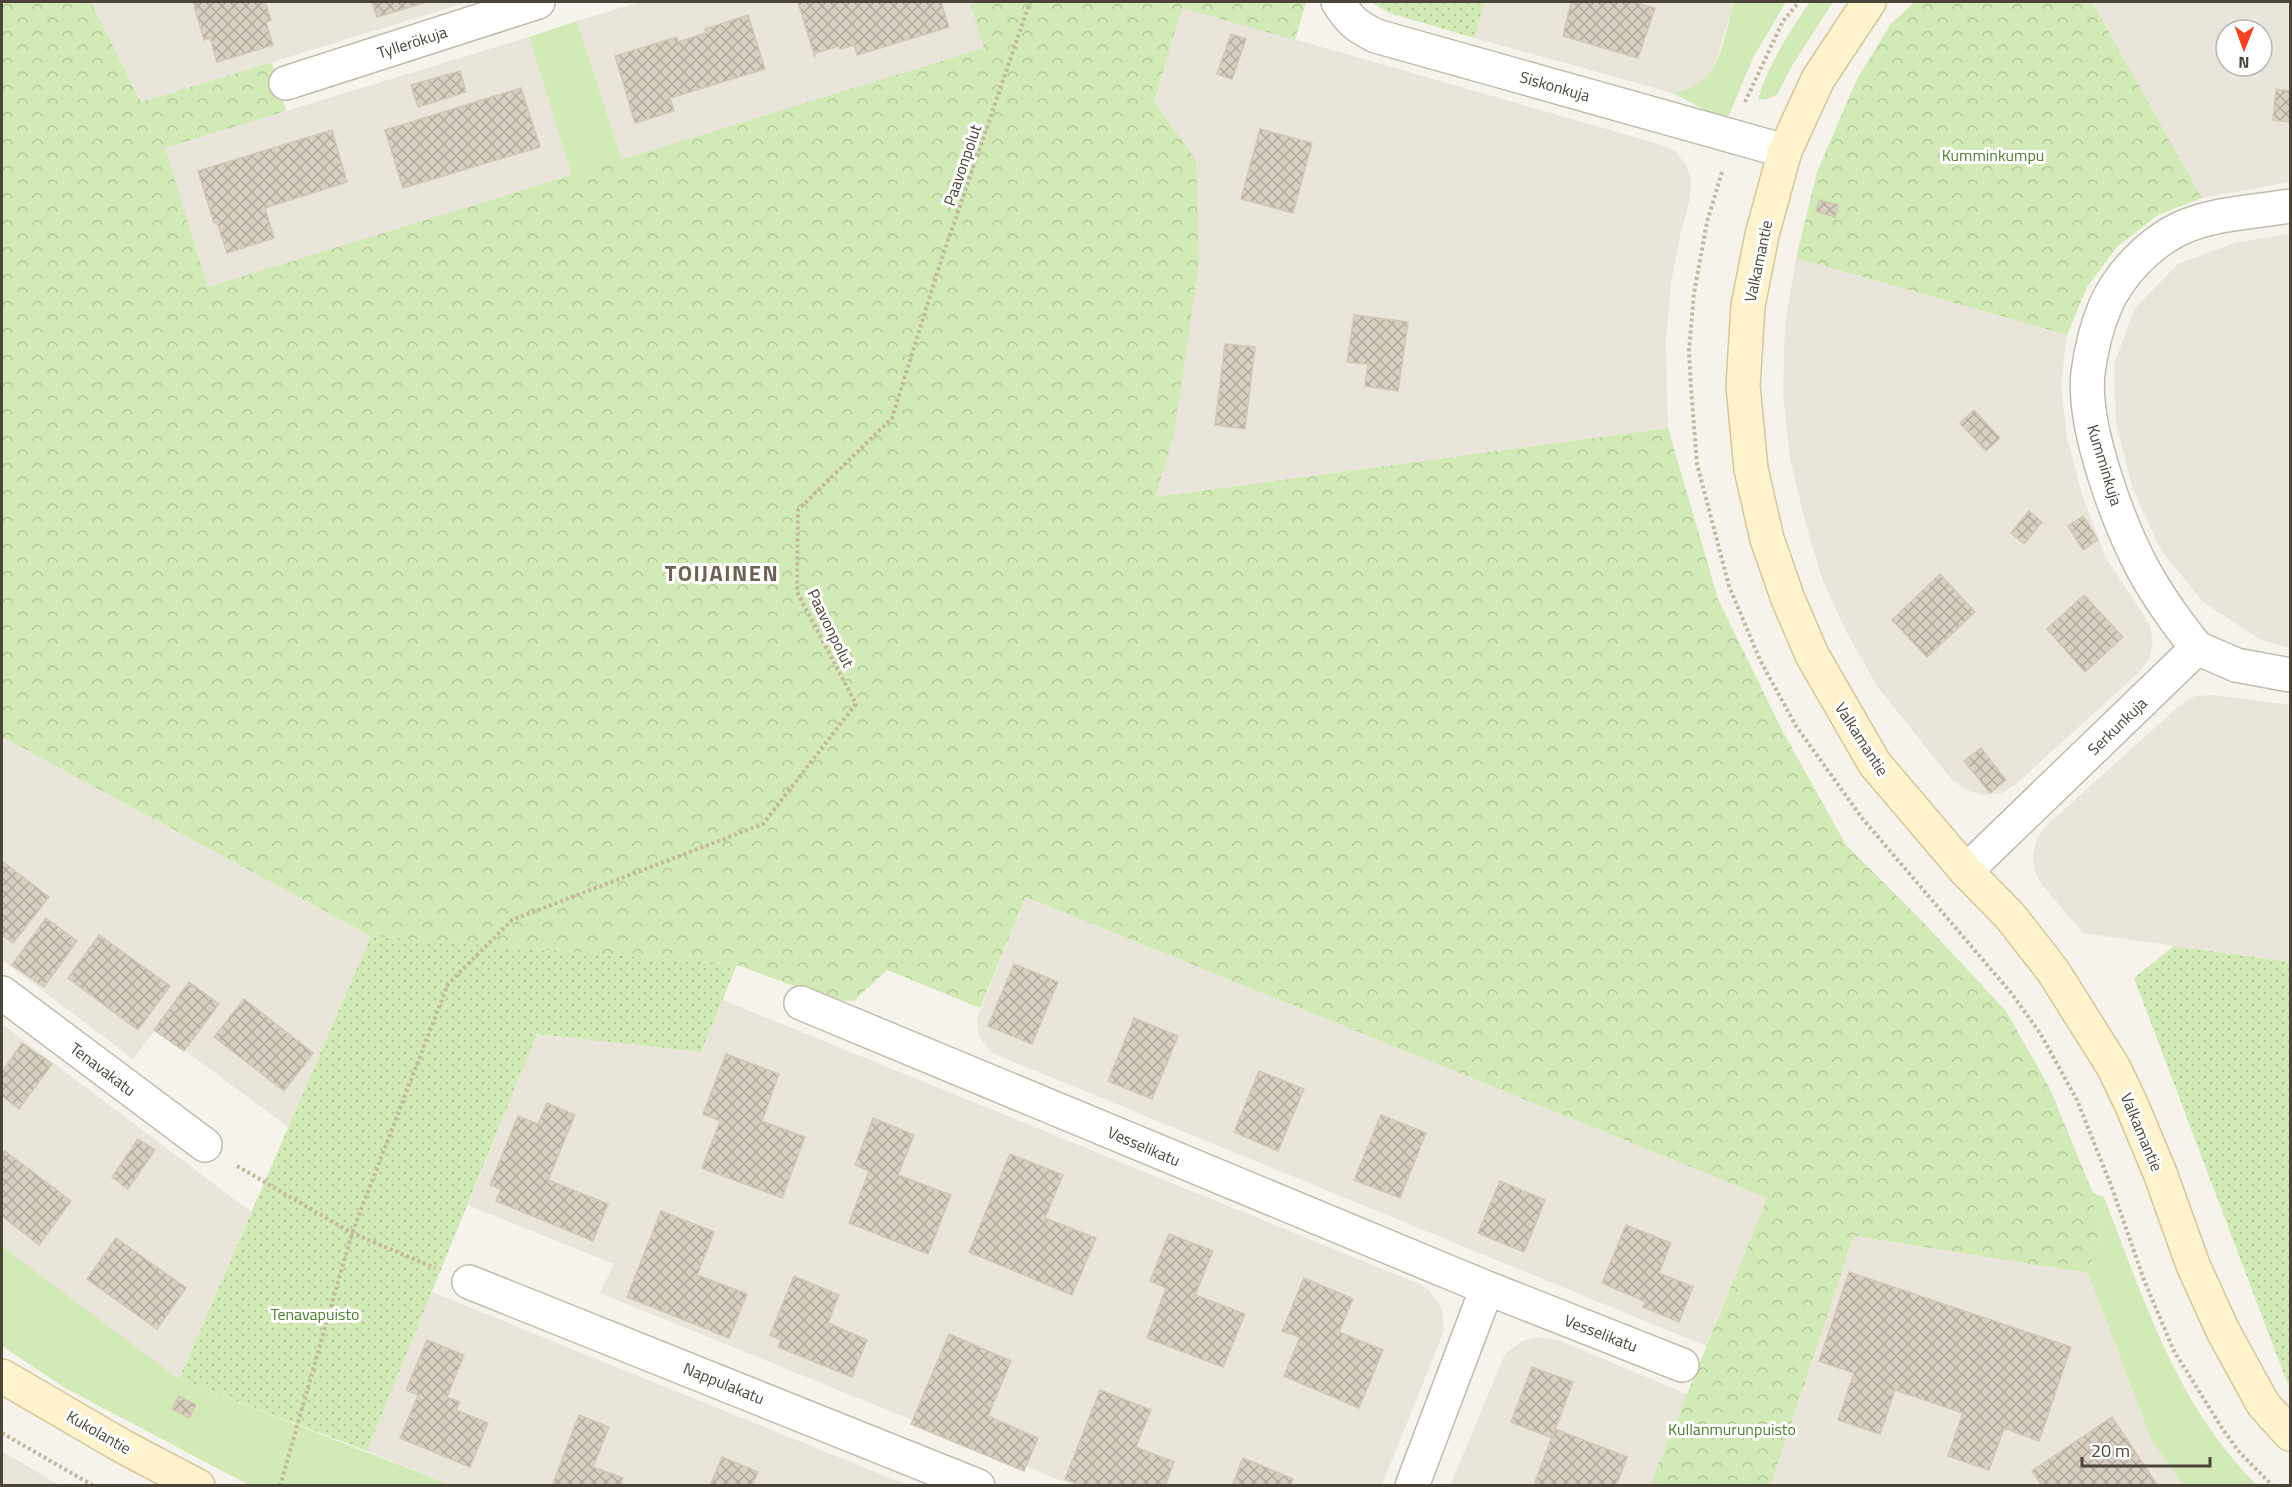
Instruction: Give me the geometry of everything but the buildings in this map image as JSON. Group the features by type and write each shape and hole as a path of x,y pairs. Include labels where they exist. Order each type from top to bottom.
{"street":[{"name":"Tyllerökuja","path":"285,83 538,2"},
{"name":"Siskonkuja","path":"1338,2 1357,27 1376,36 1785,151"},
{"name":"Valkamantie","path":"1869,2 1818,79 1785,151 1762,235 1748,306 1743,386 1751,469 1767,539 1788,599 1812,655 1875,764 1966,871 2010,916 2053,970 2114,1068 2160,1173 2193,1265 2223,1331 2263,1404 2290,1434"},
{"name":"Kumminkuja","path":"2197,648 2170,612 2142,568 2103,471 2090,423 2088,375 2097,327 2113,289 2138,258 2178,230 2210,218 2290,207"},
{"name":"Serkunkuja","path":"1966,871 2197,648"},
{"path":"2197,648 2236,664 2290,675"},
{"name":"Tenavakatu","path":"2,993 205,1145"},
{"name":"Vesselikatu","path":"801,1003 1487,1288 1682,1365"},
{"name":"Nappulakatu","path":"469,1282 978,1485"},
{"path":"1412,1485 1487,1288"},
{"name":"Kukolantie","path":"2,1376 122,1446 198,1485"}],"path":[{"name":"Paavonpolut","path":"352,1233 448,984 512,920 763,824 856,704 797,592 798,510 892,417 941,261 1030,2"},
{"path":"205,1145 255,1178 352,1233 469,1282"},
{"path":"280,1485 352,1233"},
{"path":"2,1433 94,1485"}],"shaded area":[{"path":"91,2 468,2 141,102"},
{"path":"640,2 970,2 985,48 622,161 577,21"},
{"path":"1485,2 1734,2 1711,73 1702,83 1688,90 1673,93 1474,38"},
{"path":"2092,2 2290,2 2290,182 2202,198"},
{"path":"1182,7 1659,144 1675,151 1686,165 1691,180 1690,199 1671,284 1666,341 1668,428 1154,497 1174,435 1154,102"},
{"path":"529,37 572,176 208,287 165,148"},
{"path":"2290,234 2290,648 2261,640 2203,602 2160,549 2132,486 2116,424 2114,364 2135,308 2178,264 2234,243"},
{"path":"1796,258 2067,335 2061,386 2067,437 2083,498 2106,558 2150,626 2153,643 2149,659 2138,673 2016,784 2002,793 1983,795 1966,790 1952,780 1877,686 1848,635 1823,581 1790,459 1783,392 1785,324"},
{"path":"2214,695 2290,705 2290,962 2083,933 2043,886 2035,872 2033,855 2037,838 2047,825 2179,706 2195,696"},
{"path":"2,737 371,936 288,1127 156,1029 133,1059 2,960"},
{"path":"1026,897 1767,1198 1706,1346 992,1053 979,1037 977,1018"},
{"path":"723,1000 1417,1283 1429,1290 1442,1309 1444,1331 1382,1485 1072,1485 600,1293 614,1264 468,1205 537,1034 701,1052"},
{"path":"2,1024 251,1212 179,1379 2,1246"},
{"path":"1854,1236 2088,1273 2152,1441 2183,1485 1771,1486"},
{"path":"432,1292 907,1485 451,1485 367,1451"},
{"path":"1539,1337 1558,1340 1687,1394 1650,1485 1450,1486 1505,1354 1522,1341"},
{"path":"2,1451 59,1485 2,1485"}],"green space":[{"name":"Kullanmurunpuisto","path":"2,2 91,2 141,102 272,62 286,111 165,148 208,287 984,48 970,2 1306,2 1295,40 1182,8 1154,102 1196,160 1199,262 1174,435 1155,497 1668,428 1718,599 1782,730 1846,845 1923,922 2006,1011 2050,1089 2093,1193 2099,1237 2088,1273 1854,1236 1771,1485 1650,1485 1767,1198 1026,897 980,1008 887,970 854,1001 832,1000 737,965 371,936 2,737"},
{"path":"1371,2 1485,2 1474,38 1389,13"},
{"path":"1734,2 1786,2 1753,58 1729,115 1722,119 1673,93 1702,81 1711,71 1722,46"},
{"path":"1810,2 1833,2 1790,69 1777,95 1764,100 1758,99 1780,48"},
{"name":"Kumminkumpu","path":"1914,2 2092,2 2202,198 2158,215 2117,247 2087,287 2067,335 1796,258 1817,172 1857,79 1890,25"},
{"path":"577,21 622,161 572,176 529,37"},
{"name":"Tenavapuisto","path":"371,936 737,965 701,1052 537,1034 367,1451 179,1379"},
{"path":"2174,946 2290,962 2290,1386 2134,978"},
{"path":"2093,1193 2104,1197 2139,1289 2180,1379 2215,1436 2256,1485 2183,1485 2152,1441 2088,1273 2099,1237"},
{"path":"2,1246 179,1379 451,1485 249,1485 65,1388 2,1346"}],"district":[{"name":"TOIJAINEN","path":"722,573"}]}
